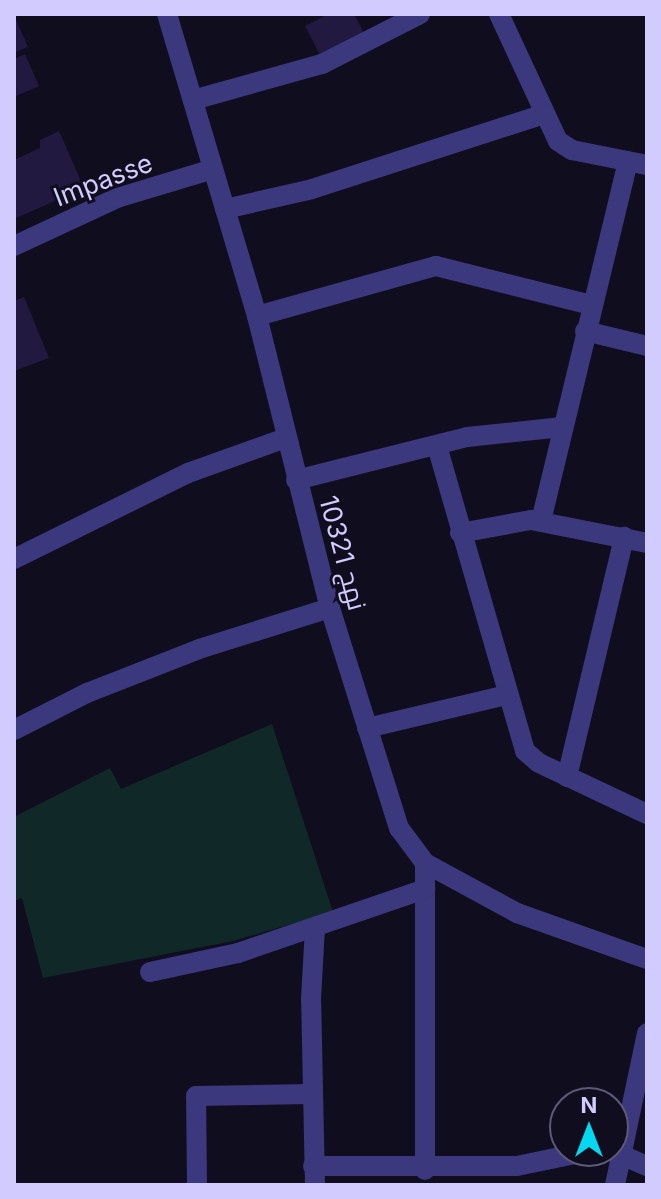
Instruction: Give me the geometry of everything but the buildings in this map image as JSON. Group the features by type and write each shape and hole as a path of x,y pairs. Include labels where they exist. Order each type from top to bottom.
{"street":[{"name":"نهج 10321","path":"167,14 257,316 330,608 399,828 425,863 517,913 647,959"},
{"path":"193,100 322,64 420,14"},
{"path":"499,14 544,114 564,145 638,163 591,305 541,521"},
{"path":"225,209 312,189 544,114"},
{"name":"Impasse","path":"14,246 117,198 213,169"},
{"path":"257,316 436,266 591,305"},
{"path":"585,331 647,346"},
{"path":"296,480 467,437 562,427"},
{"path":"14,559 188,473 286,438"},
{"path":"437,446 507,695 529,756 647,814"},
{"path":"460,533 520,520 541,521 647,543"},
{"path":"567,777 624,537"},
{"path":"14,730 87,693 199,649 330,608"},
{"path":"367,728 507,695"},
{"path":"425,863 425,1170"},
{"path":"150,972 238,953 425,889"},
{"path":"315,927 314,1176 526,1166 549,1161"},
{"path":"629,1104 647,1033"},
{"path":"197,1185 196,1096 312,1094"},
{"path":"629,1157 647,1166"}],"green space":[{"path":"272,724 333,912 233,941 43,978 22,898 14,901 14,817 110,768 121,789"}]}
